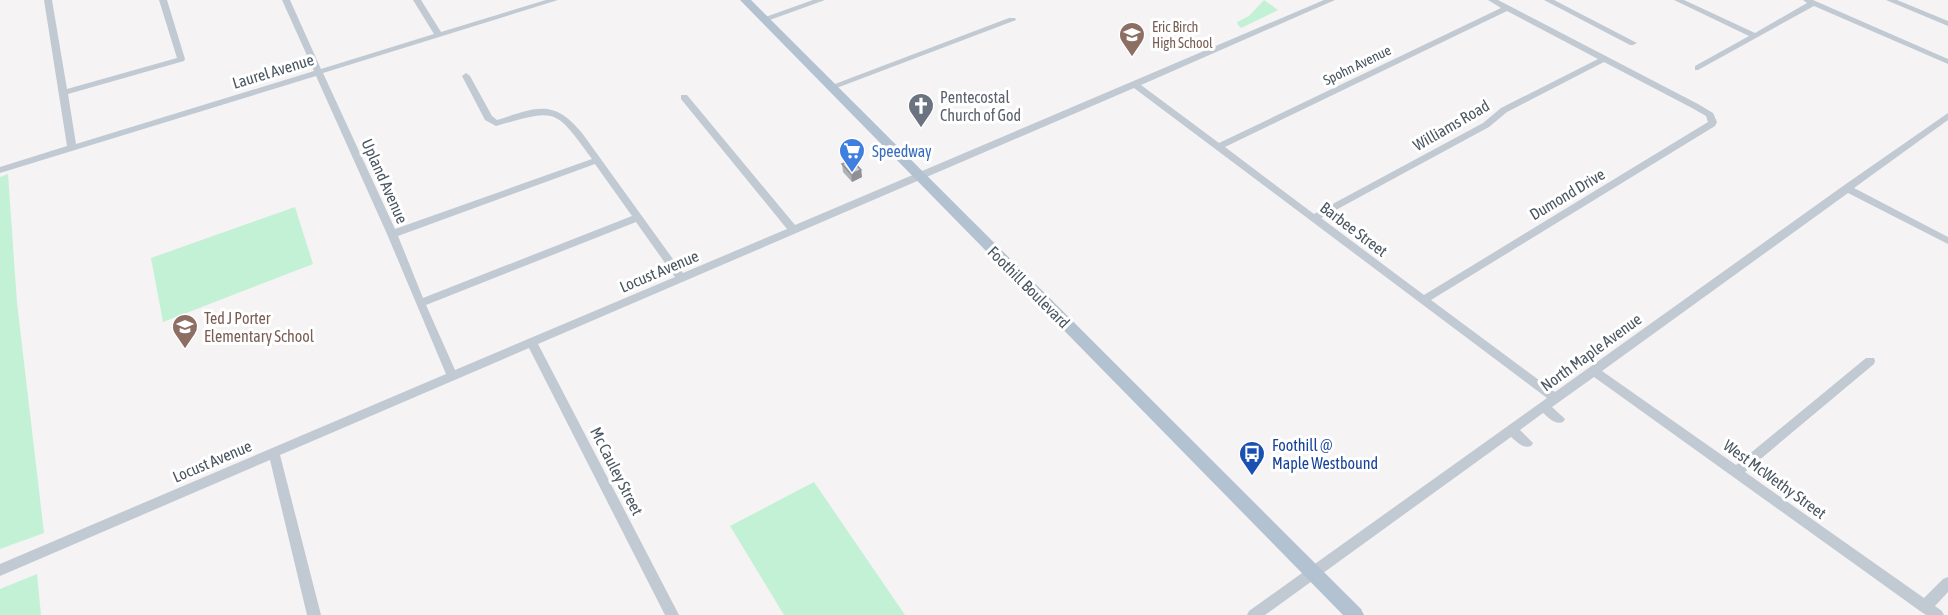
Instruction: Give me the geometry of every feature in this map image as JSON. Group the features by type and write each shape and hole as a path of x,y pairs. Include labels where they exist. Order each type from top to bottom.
{"main road":[{"name":"Foothill Boulevard","path":"745,0 1355,615"}],"street":[{"path":"48,0 72,148"},
{"path":"62,93 181,59 163,0"},
{"name":"Upland Avenue","path":"286,0 392,234 453,377"},
{"path":"417,0 439,36"},
{"name":"Laurel Avenue","path":"0,170 552,0"},
{"path":"765,19 821,0"},
{"name":"Locust Avenue","path":"0,570 1331,0"},
{"path":"1492,0 1604,59"},
{"path":"1548,0 1633,43"},
{"path":"1678,0 1753,35"},
{"path":"1890,0 1948,24"},
{"path":"1908,7 1918,0"},
{"path":"1698,68 1810,1 1948,62"},
{"name":"Spohn Avenue","path":"1218,147 1507,8"},
{"path":"831,87 1012,20"},
{"name":"Dumond Drive","path":"1423,300 1712,124 1713,118 1704,111 1604,59"},
{"name":"Williams Road","path":"1314,218 1486,125 1504,110 1604,59"},
{"path":"466,76 488,118 496,123 549,111 561,115 579,135 682,279"},
{"name":"Barbee Street","path":"1134,84 1555,398"},
{"path":"684,97 794,231"},
{"name":"North Maple Avenue","path":"1254,615 1948,116"},
{"path":"392,234 596,160"},
{"path":"1846,188 1948,241"},
{"path":"420,303 638,217"},
{"name":"Mc Cauley Street","path":"532,343 672,615"},
{"path":"1736,472 1870,361"},
{"name":"West McWethy Street","path":"1593,370 1937,615"},
{"path":"1543,407 1559,419"},
{"path":"1511,430 1527,443"},
{"path":"274,453 314,615"},
{"path":"1925,607 1948,583"}],"green space":[{"path":"1264,0 1278,10 1241,28 1237,22 1249,16"},
{"path":"8,174 17,303 44,533 0,549 0,177"},
{"path":"295,207 313,264 163,322 151,258"},
{"path":"814,482 905,615 784,615 730,526"},
{"path":"37,574 41,615 0,615 0,589"}],"building":[{"path":"852,160 861,170 851,174 842,164"}],"place":[{"name":"Eric Birch High School","path":"1132,58"},
{"name":"Pentecostal Church of God","path":"921,129"},
{"name":"Speedway","path":"852,174"},
{"name":"Ted J Porter Elementary School","path":"185,350"},
{"name":"Foothill @ Maple Westbound","path":"1252,477"}]}
